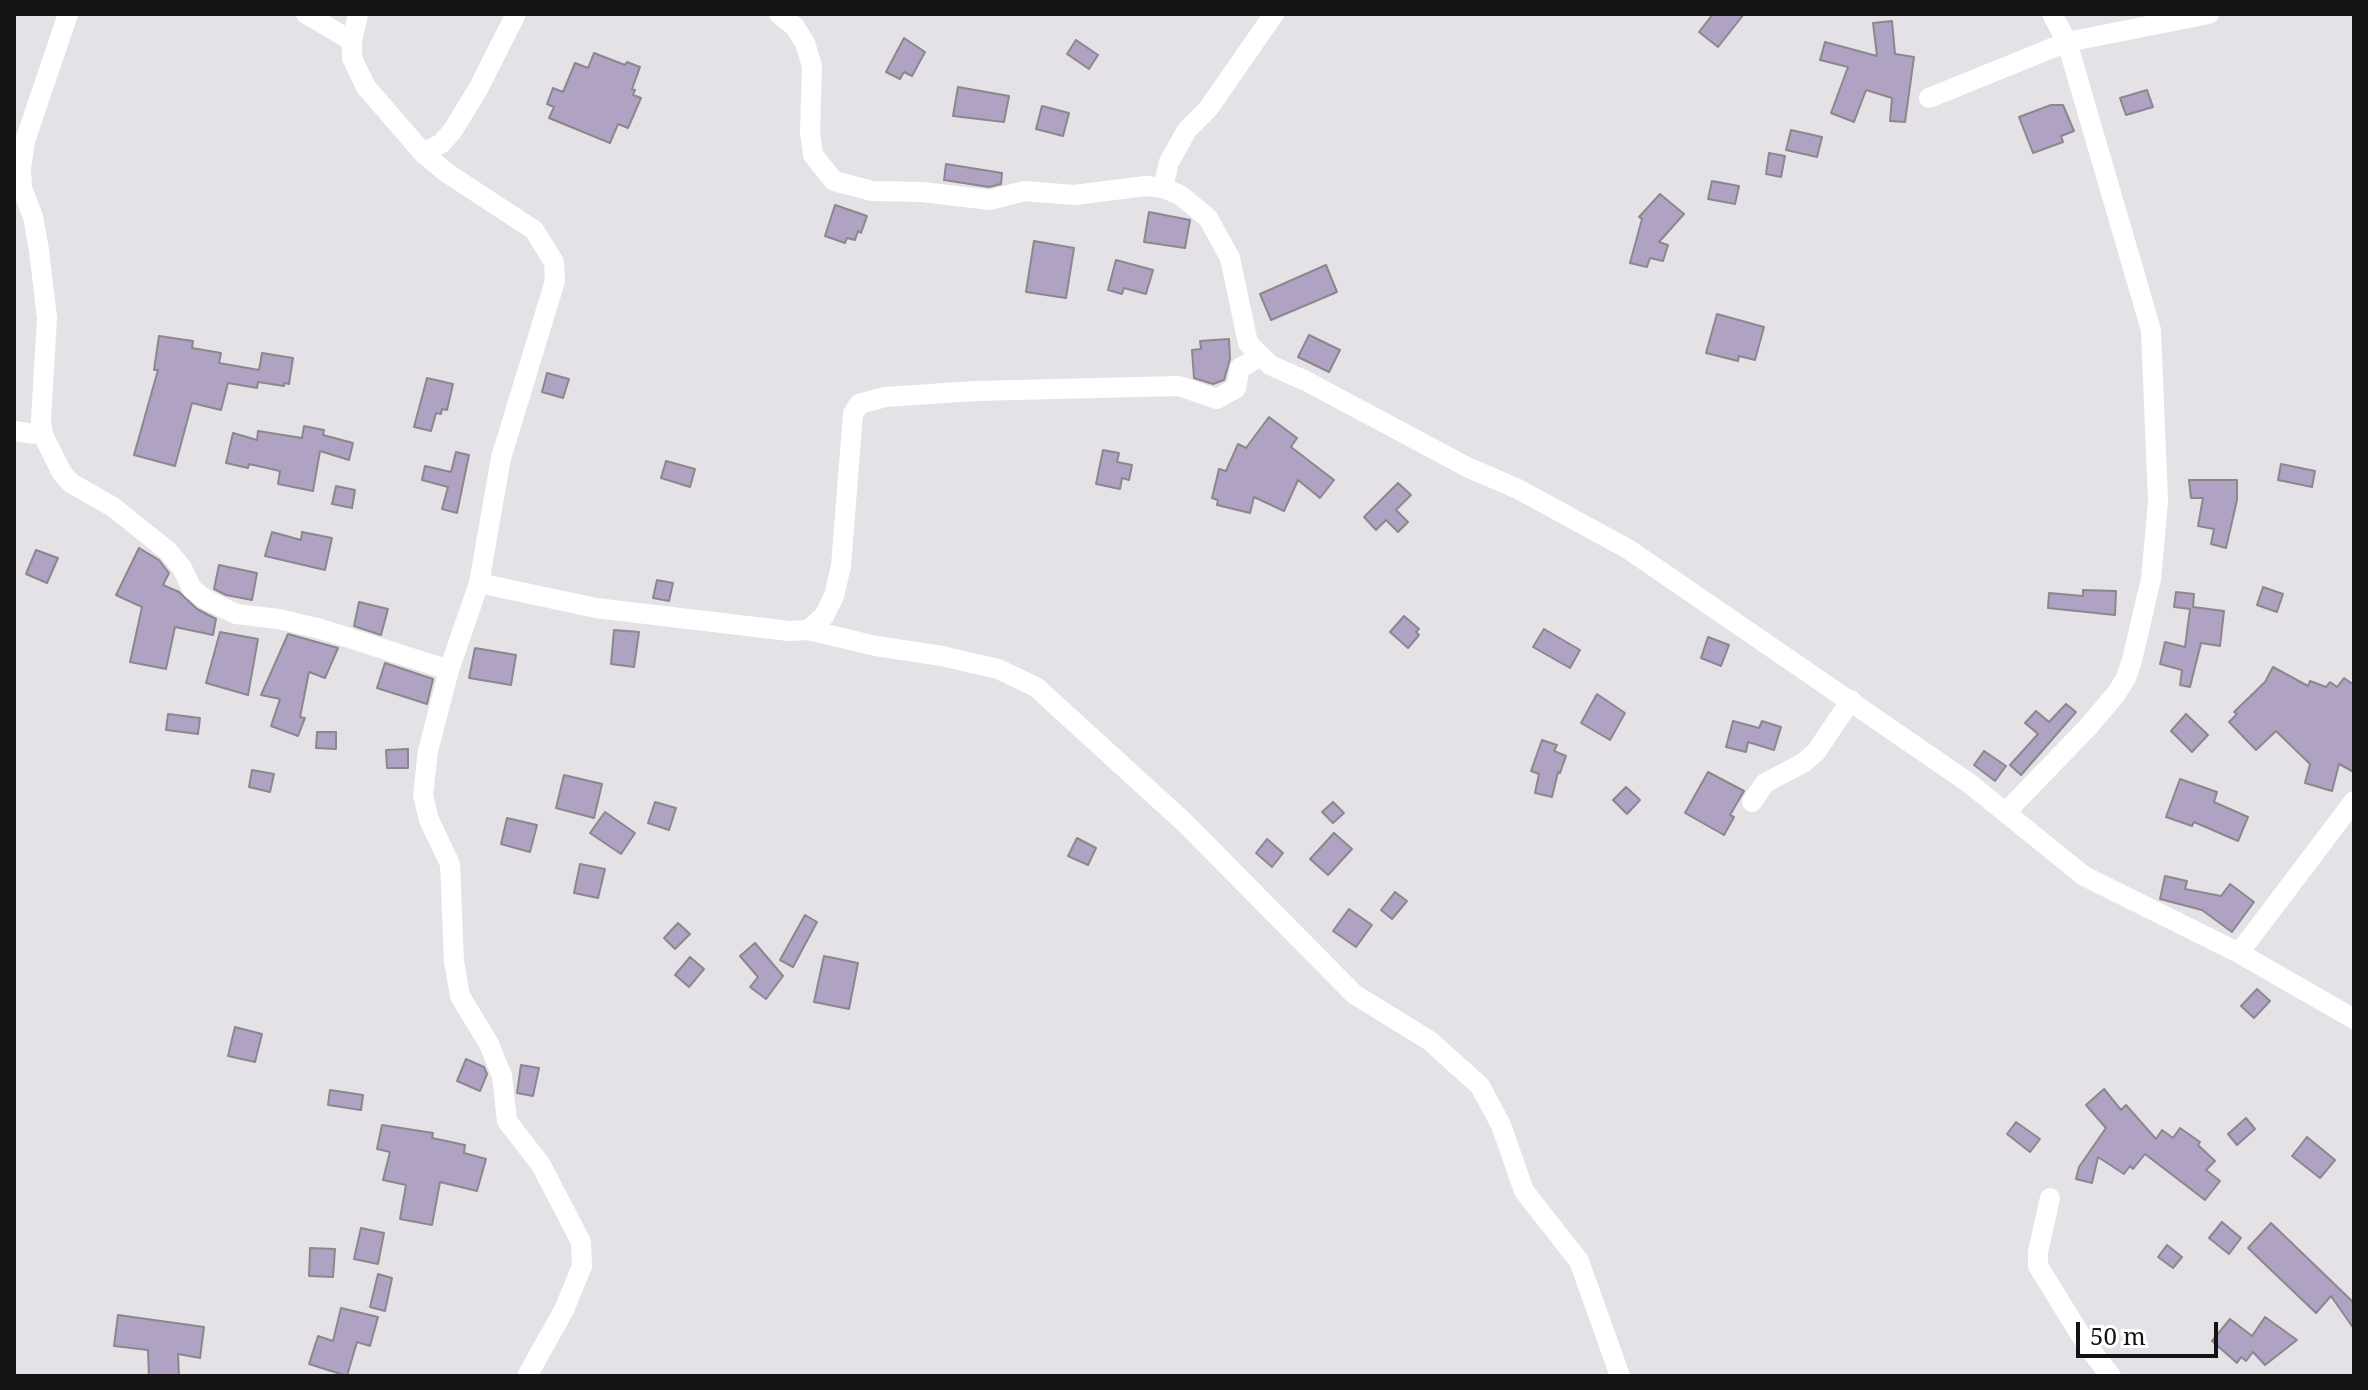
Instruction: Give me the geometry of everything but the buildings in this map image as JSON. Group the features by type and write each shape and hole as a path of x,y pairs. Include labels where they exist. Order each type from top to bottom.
{"street":[{"path":"68,14 25,141 21,168 22,188 33,217 47,318 41,420 43,435 62,473 71,483 113,507 157,541 182,568 192,589 205,599 236,614 279,619 321,629 449,670"},
{"path":"306,14 352,41"},
{"path":"358,14 352,58 366,87 423,153 447,173 534,230 554,262 555,281 501,458 479,583 449,670 428,751 423,795 429,820 450,864 454,961 460,996 489,1044 502,1076 507,1121 541,1165 581,1242 582,1266 564,1310 527,1376"},
{"path":"423,153 442,143 453,130 478,89 516,14"},
{"path":"779,14 795,27 805,43 812,66 810,132 813,155 834,181 872,191 922,192 990,200 1024,191 1074,195 1146,186 1163,188 1180,195 1208,218 1230,258 1248,343 1270,365 1316,386 1425,446 1518,489 1628,549 1851,700 2006,812 2084,876 2239,953 2354,1019"},
{"path":"1163,188 1169,162 1187,130 1208,109 1274,14"},
{"path":"2006,812 2088,727 2126,678 2151,579 2158,502 2151,330 2067,42 2052,14"},
{"path":"1929,98 2067,42 2209,14"},
{"path":"808,630 824,616 834,596 841,566 853,414 859,404 885,397 960,392 1179,386 1217,399 1236,388 1240,368 1259,357"},
{"path":"14,431 43,435"},
{"path":"479,583 596,608 789,631 808,630 998,669 1036,687 1185,823 1354,994 1430,1041 1480,1086 1501,1125 1524,1191 1579,1261 1620,1376"},
{"path":"1752,802 1765,783 1803,763 1816,752 1851,700"},
{"path":"2239,953 2354,801"},
{"path":"2050,1198 2038,1252 2038,1266 2088,1347 2111,1376"}]}
